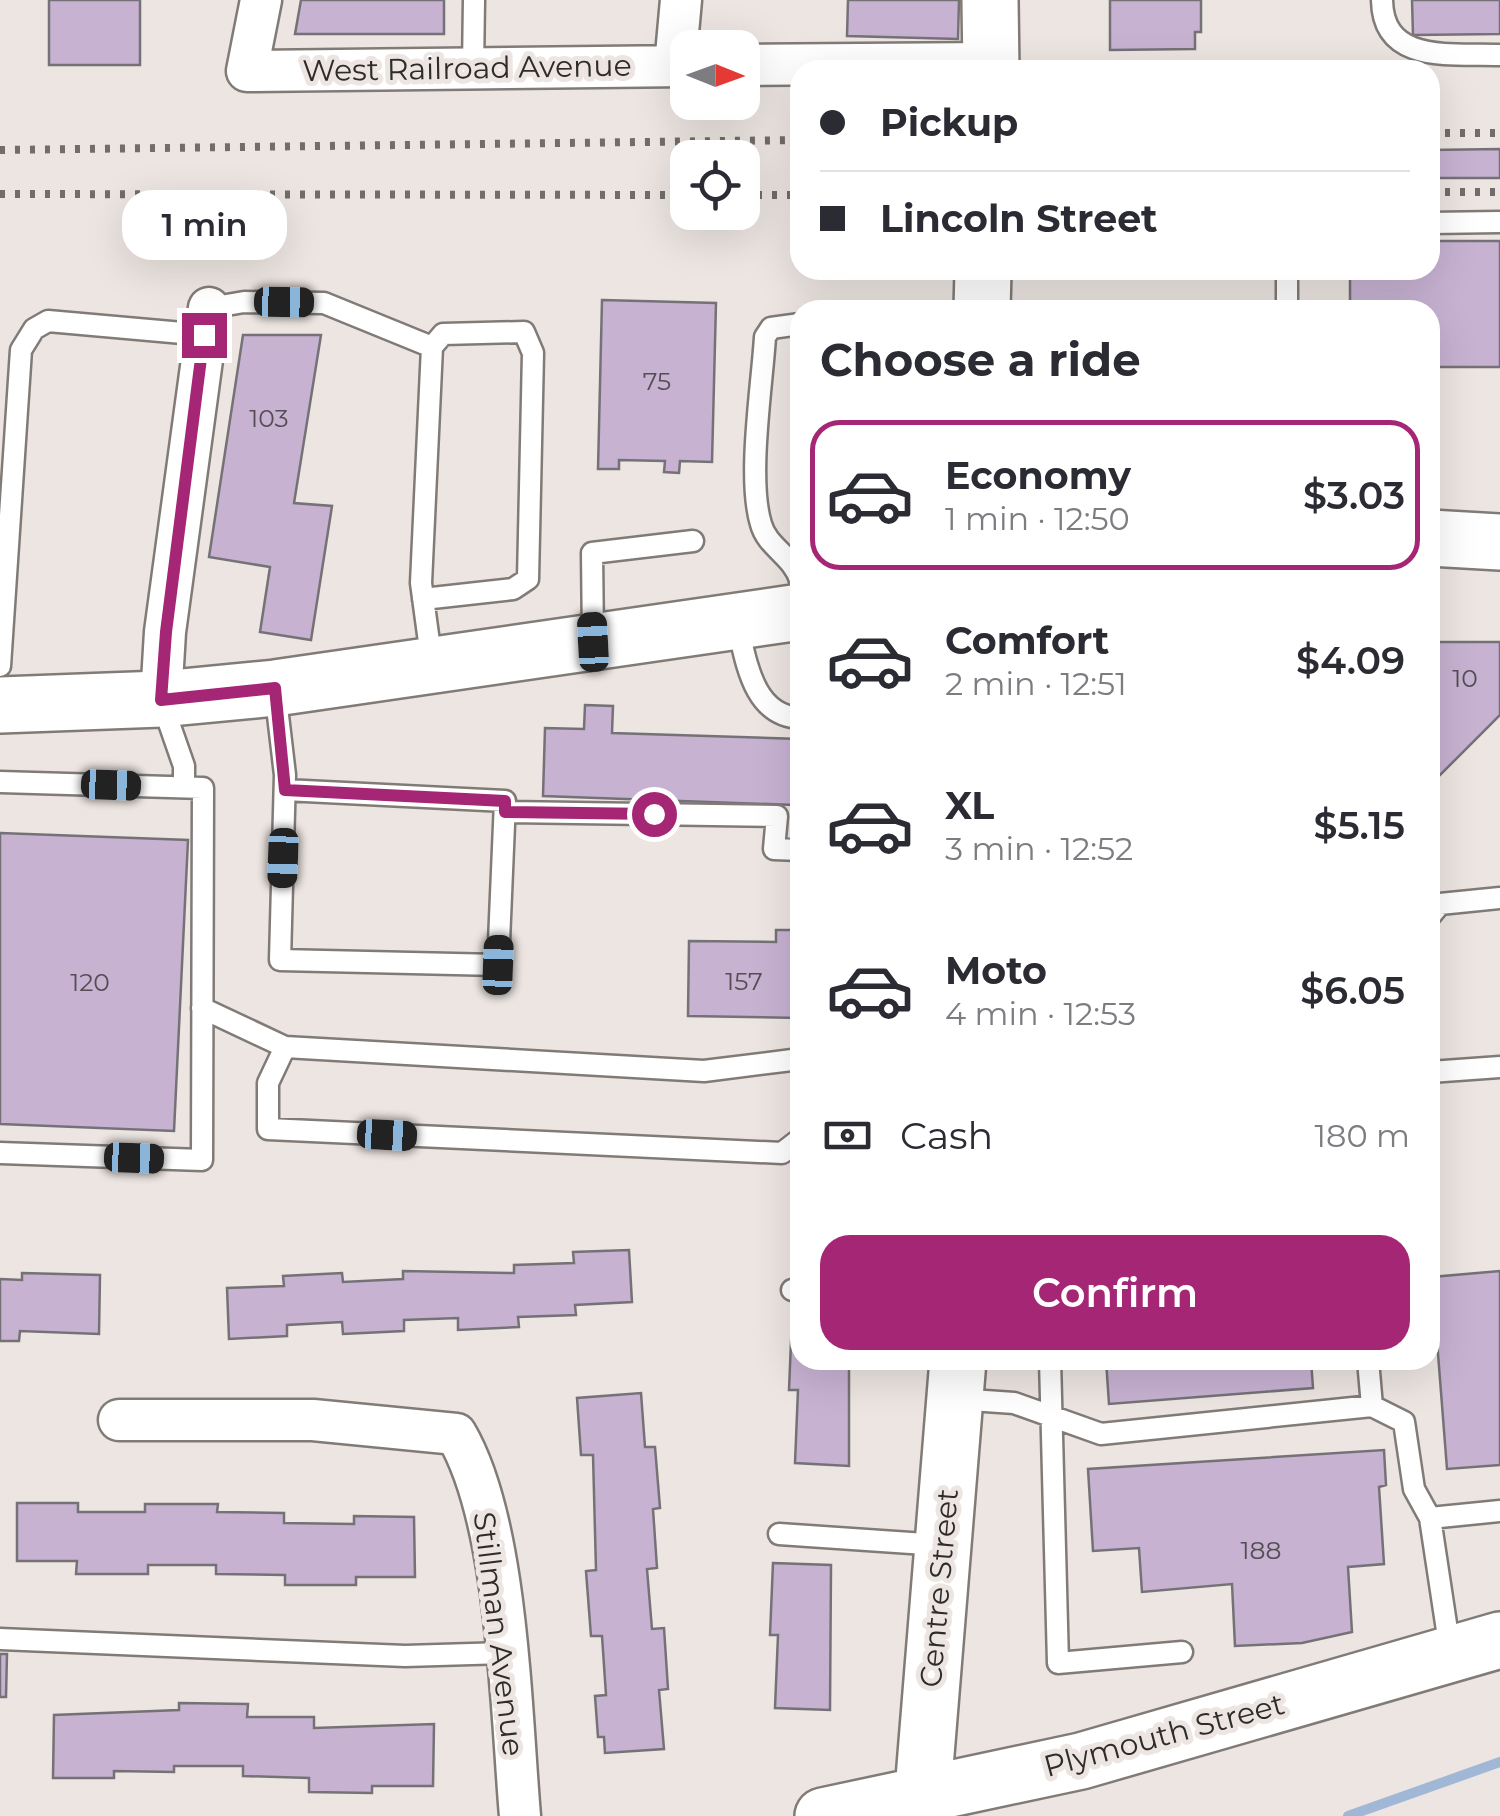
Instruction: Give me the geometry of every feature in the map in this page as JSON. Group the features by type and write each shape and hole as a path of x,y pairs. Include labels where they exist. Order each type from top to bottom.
{"main road":[{"path":"990,0 991,60"},
{"path":"1440,539 1500,542"},
{"path":"0,705 161,700 275,688 790,613"},
{"name":"Centre Street","path":"922,1804 956,1380"},
{"name":"Plymouth Street","path":"824,1816 922,1804 1475,1648"}],"street":[{"name":"West Railroad Avenue","path":"261,0 247,71 670,66"},
{"path":"680,0 680,30"},
{"path":"760,66 790,66"},
{"path":"161,700 166,632 206,321"},
{"name":"Stillman Avenue","path":"120,1420 313,1420 456,1434 474,1464 491,1534 520,1816"}],"lane":[{"path":"473,68 474,0"},
{"path":"1382,0 1383,17 1396,42 1414,51 1500,55"},
{"path":"1440,223 1500,222"},
{"path":"0,666 6,498 22,350 34,330 48,320 206,321 244,302 324,303 432,347"},
{"path":"790,325 771,328 765,337 756,491 760,524 790,559"},
{"path":"423,599 513,588 528,579 532,352 524,332 443,334 432,347 423,599 432,666"},
{"path":"593,642 592,553 694,541"},
{"path":"737,621 751,681 764,700 790,718"},
{"path":"275,688 285,790 280,960 498,965 505,801 285,790"},
{"path":"161,700 184,766 184,787"},
{"path":"0,782 202,788 202,1160 0,1152"},
{"path":"505,812 776,816 774,850 790,850"},
{"path":"1440,904 1500,898"},
{"path":"202,1008 286,1047 704,1071 790,1061"},
{"path":"286,1047 268,1083 268,1129 782,1153 790,1147"},
{"path":"1440,1071 1500,1067"},
{"path":"1050,1370 1058,1663 1182,1652"},
{"path":"1369,1370 1372,1406"},
{"path":"956,1380 1101,1434 1372,1406 1404,1422 1414,1490 1430,1518 1475,1648"},
{"path":"1430,1518 1500,1510"},
{"path":"779,1534 942,1545"},
{"path":"0,1638 406,1656 505,1653"}],"building":[{"path":"49,0 140,0 140,65 49,65"},
{"path":"301,0 444,0 444,34 295,34"},
{"path":"848,0 959,0 958,39 847,36"},
{"path":"1110,0 1201,0 1201,32 1195,32 1195,49 1110,50"},
{"path":"1412,0 1500,0 1500,34 1413,35"},
{"path":"1500,149 1500,178 1440,178 1440,150"},
{"path":"1440,241 1500,241 1500,367 1440,367 1440,300 1350,300 1350,280 1440,280"},
{"path":"602,300 716,303 712,462 680,461 679,473 664,472 665,461 619,460 619,469 598,469"},
{"path":"243,335 321,335 294,503 332,506 311,640 260,632 270,567 209,557"},
{"path":"1440,642 1500,642 1500,715 1440,775"},
{"path":"585,705 613,706 612,733 790,739 790,805 543,796 545,728 584,729"},
{"path":"0,833 188,840 174,1131 0,1124"},
{"path":"776,930 790,930 790,1018 688,1016 689,941 776,942"},
{"path":"629,1250 632,1302 575,1305 576,1315 518,1317 519,1327 458,1330 458,1318 404,1320 404,1331 343,1334 342,1322 287,1325 287,1336 229,1339 227,1288 284,1286 283,1276 342,1273 343,1282 403,1279 403,1271 514,1273 514,1265 574,1263 573,1252"},
{"path":"1500,1271 1500,1465 1447,1469 1439,1370 1440,1276"},
{"path":"22,1273 100,1275 99,1334 20,1331 19,1341 0,1341 0,1279 22,1280"},
{"path":"790,1366 790,1370 849,1370 849,1466 795,1463 798,1390 789,1390"},
{"path":"1107,1370 1312,1370 1313,1388 1109,1404"},
{"path":"641,1393 645,1447 655,1447 660,1508 653,1509 657,1568 647,1569 652,1629 664,1628 668,1689 659,1690 664,1749 605,1753 604,1737 598,1737 595,1696 606,1695 602,1636 591,1636 586,1571 596,1570 593,1455 581,1455 577,1398"},
{"path":"1384,1450 1386,1485 1379,1487 1384,1564 1348,1567 1352,1632 1302,1643 1235,1646 1232,1584 1142,1592 1139,1548 1093,1551 1088,1469"},
{"path":"17,1503 78,1503 78,1512 145,1512 145,1504 218,1504 217,1512 284,1513 284,1523 354,1524 354,1516 414,1517 415,1577 356,1577 356,1585 285,1585 285,1575 216,1574 216,1565 148,1565 148,1574 76,1574 77,1561 17,1561"},
{"path":"773,1563 831,1565 830,1710 775,1708 778,1635 770,1635"},
{"path":"0,1654 7,1654 6,1697 0,1697"},
{"path":"179,1703 248,1704 247,1717 314,1717 314,1728 434,1724 433,1786 372,1786 372,1793 309,1792 309,1778 243,1776 243,1766 174,1766 174,1772 114,1771 114,1778 53,1778 54,1715 179,1710"}],"waterway":[{"path":"1348,1816 1500,1762"}],"railway":[{"path":"1440,133 1500,133"},
{"path":"0,150 790,140"},
{"path":"1440,192 1500,192"},
{"path":"0,194 670,195"},
{"path":"760,195 790,195"}],"route":[{"path":"204,335 161,700 275,688 285,790 505,801 505,812 654,814"}]}
